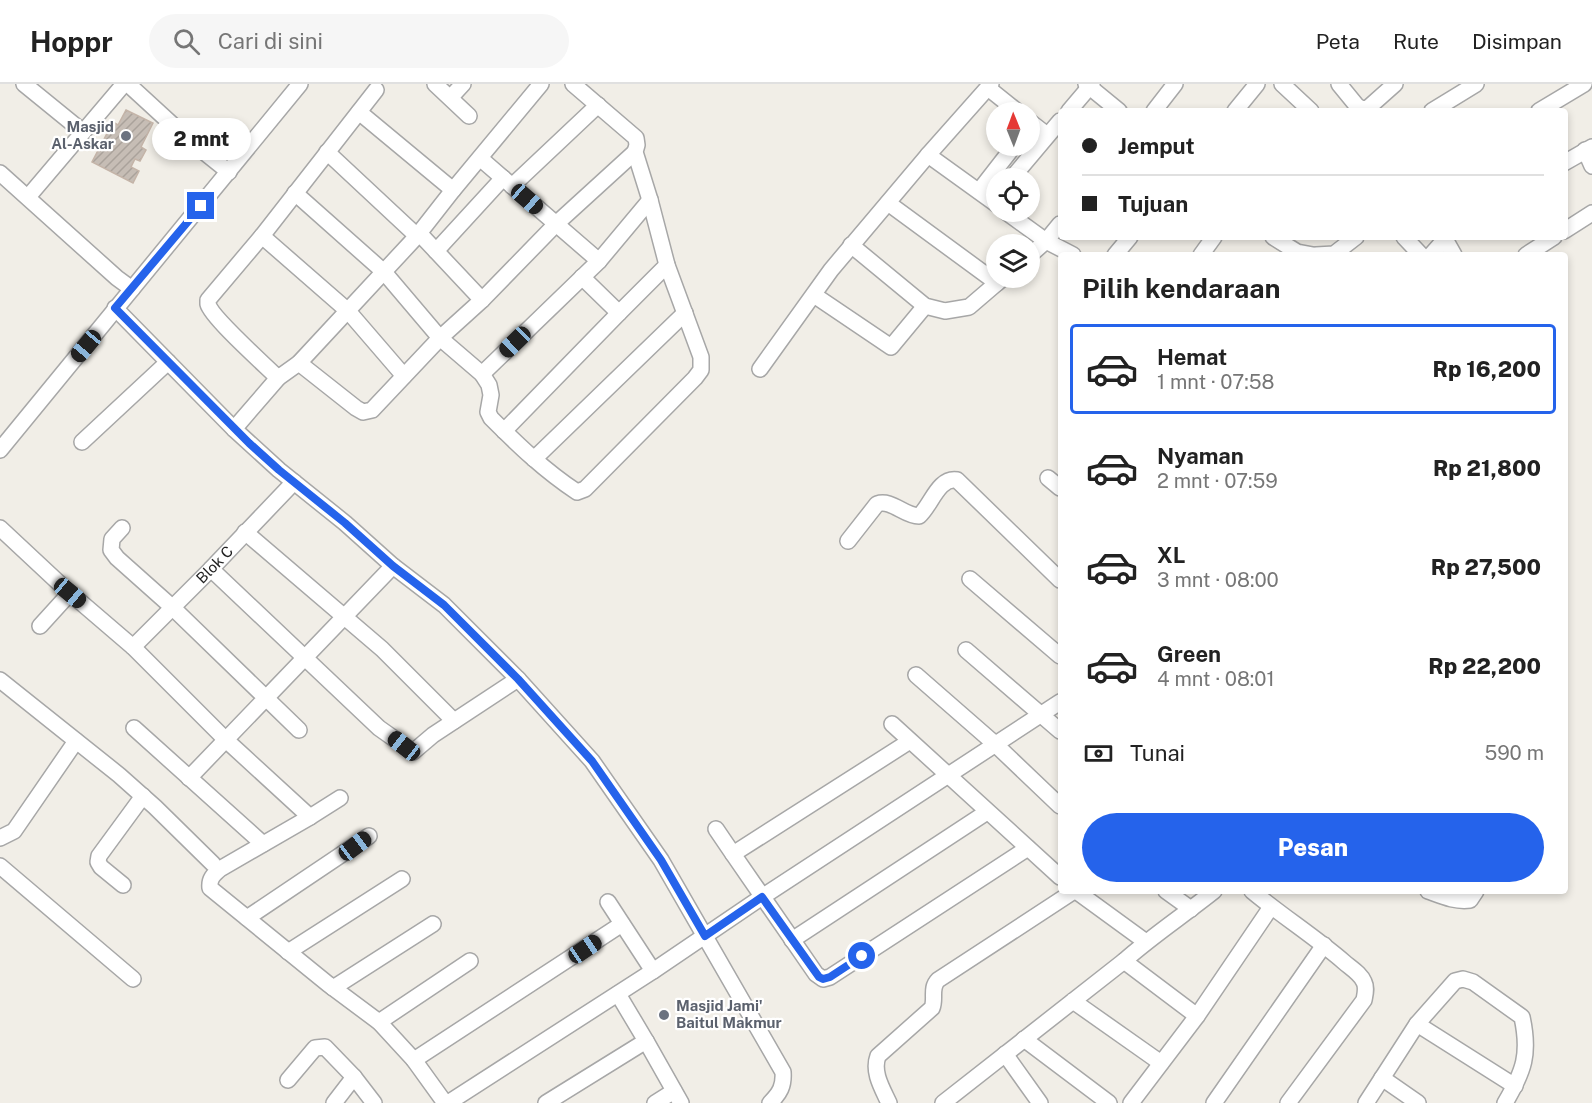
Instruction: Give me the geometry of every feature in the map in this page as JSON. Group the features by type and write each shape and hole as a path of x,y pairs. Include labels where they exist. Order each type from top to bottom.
{"street":[{"path":"24,84 83,132"},
{"path":"28,197 126,84 229,172"},
{"path":"0,450 300,84"},
{"path":"435,84 469,116"},
{"path":"451,97 463,84"},
{"path":"234,429 278,378 299,363 418,235 541,84"},
{"path":"299,363 356,408 363,412 372,410 440,338 482,300 556,224 635,152 636,138 573,84"},
{"path":"1156,108 1175,84"},
{"path":"1237,108 1257,84"},
{"path":"1282,84 1308,108"},
{"path":"1339,84 1360,108"},
{"path":"1368,108 1395,84"},
{"path":"1435,108 1451,90 1476,84"},
{"path":"1544,108 1584,84"},
{"path":"1071,108 1089,85 1116,108"},
{"path":"760,369 851,245 989,86 1007,102"},
{"path":"278,378 221,322 208,304 208,300 262,236 376,90"},
{"path":"436,251 508,182 598,105"},
{"path":"359,112 453,190"},
{"path":"1020,168 1058,123"},
{"path":"1040,130 1047,135"},
{"path":"1568,161 1588,149 1592,166"},
{"path":"327,152 436,251 482,300"},
{"path":"296,193 384,272 440,338 482,374 489,385 491,395 488,412 491,418 534,459 577,492 585,489 695,378 700,370 701,357 667,265 635,152"},
{"path":"928,155 986,196"},
{"path":"978,191 1006,156"},
{"path":"480,159 599,261"},
{"path":"0,173 132,289"},
{"path":"482,374 599,261 650,200"},
{"path":"888,203 986,270"},
{"path":"1568,228 1592,213"},
{"path":"1020,222 1046,241 1067,252"},
{"path":"1040,246 1058,226"},
{"path":"262,236 348,311 404,376"},
{"path":"1118,252 1128,240"},
{"path":"1283,240 1297,252"},
{"path":"1337,252 1352,240"},
{"path":"1434,252 1444,240"},
{"path":"1531,252 1549,240"},
{"path":"851,245 926,306 945,311 969,307 991,288"},
{"path":"504,431 667,265"},
{"path":"582,277 619,313"},
{"path":"814,295 891,347 926,306"},
{"path":"115,308 234,429 393,566 444,605 518,679 592,761 661,860 783,1072 784,1082 780,1094 770,1103"},
{"path":"534,459 685,313"},
{"path":"82,442 168,362"},
{"path":"1048,478 1058,486"},
{"path":"848,541 877,504 883,502 912,516 919,516 946,481 952,479 957,480 1058,578"},
{"name":"Blok C","path":"133,647 294,482"},
{"path":"0,528 60,584"},
{"path":"122,528 112,538 111,550 117,558 172,607 299,730"},
{"path":"245,532 382,649 454,721"},
{"path":"189,778 393,566"},
{"path":"211,569 379,728 413,752 433,735 518,679"},
{"path":"970,579 1058,654"},
{"path":"40,627 70,593 133,647 226,740 310,817"},
{"path":"966,650 1058,729"},
{"path":"916,675 995,744 1058,804"},
{"path":"0,680 119,775 213,864"},
{"path":"340,798 220,869 212,876 209,882 210,888 333,988 379,1022 414,1060 446,1103 618,994 1058,703"},
{"path":"892,724 1058,875"},
{"path":"134,728 263,844"},
{"path":"0,838 14,831 76,741"},
{"path":"733,854 910,741"},
{"path":"123,885 98,862 99,856 143,796"},
{"path":"792,940 987,812"},
{"path":"716,829 816,974 823,979 830,977 1028,848"},
{"path":"246,918 369,836"},
{"path":"0,866 133,979"},
{"path":"288,952 402,879"},
{"path":"888,1103 876,1071 878,1056 932,1008 934,984 1070,894"},
{"path":"1079,894 1146,942"},
{"path":"1170,894 1191,909"},
{"path":"943,1103 961,1097 1005,1054 1210,894"},
{"path":"1256,894 1324,945 1359,975 1366,991 1364,1000 1288,1103"},
{"path":"1437,894 1461,901 1470,900 1474,894"},
{"path":"608,902 653,971"},
{"path":"1131,1103 1197,1016 1271,907"},
{"path":"333,988 433,924"},
{"path":"414,1060 622,924"},
{"path":"1214,1103 1324,945"},
{"path":"379,1022 470,961"},
{"path":"1124,962 1197,1016"},
{"path":"1366,1103 1417,1024 1455,981 1463,979 1473,982 1522,1017 1526,1045 1524,1066 1505,1103"},
{"path":"618,994 677,1097 655,1103"},
{"path":"1073,1001 1161,1063"},
{"path":"1417,1024 1515,1086"},
{"path":"1024,1039 1109,1103"},
{"path":"546,1103 646,1041"},
{"path":"288,1080 315,1048 322,1046 327,1048 354,1077 374,1103"},
{"path":"1005,1054 1040,1103"},
{"path":"334,1103 354,1077"},
{"path":"1382,1078 1418,1103"}],"building":[{"name":"Masjid Al-Askar","path":"126,110 153,123 141,147 146,150 140,161 135,159 131,167 139,171 133,183 92,162 113,122 118,125"}],"place":[{"name":"Masjid Al-Askar","path":"126,136"},
{"name":"Masjid Jami' Baitul Makmur","path":"664,1015"}],"route":[{"path":"201,206 115,308 249,443 393,566 444,605 518,679 592,761 661,860 705,936 762,897 819,977 823,979 830,977 862,956"}]}
